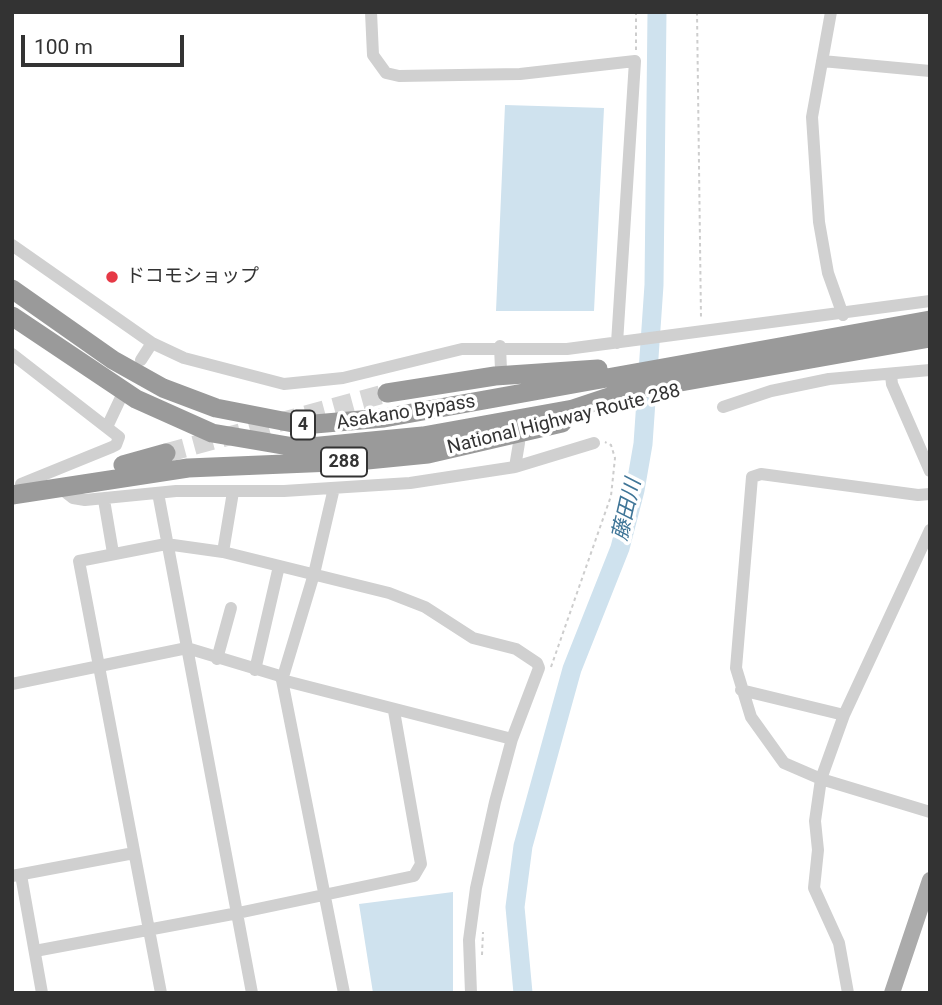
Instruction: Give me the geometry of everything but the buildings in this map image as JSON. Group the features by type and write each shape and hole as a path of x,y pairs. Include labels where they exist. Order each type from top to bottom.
{"highway":[{"name":"Asakano Bypass","path":"12,289 113,360 163,388 216,408 270,421 327,425 624,384"},
{"name":"Asakano Bypass","path":"12,316 136,399 212,433 288,446 422,436 573,409 624,384"},
{"path":"742,362 930,320"},
{"path":"742,362 930,338"},
{"name":"National Highway Route 288","path":"387,393 495,376 624,384 742,362"},
{"name":"National Highway Route 288","path":"15,488 59,487 188,468 344,462 428,454 590,417 624,384 742,362"},
{"path":"15,488 166,453"}],"main road":[{"path":"892,993 930,880"}],"street":[{"path":"372,12 373,55 386,73 398,76 520,74 635,61 621,342"},
{"path":"831,12 812,117 819,222 828,273 843,315"},
{"path":"822,61 930,71"},
{"path":"12,245 152,342 217,368 300,384 343,378 438,353 500,346 567,349 687,332 843,315 930,301"},
{"path":"141,360 152,342"},
{"path":"500,346 502,370"},
{"path":"12,354 118,434 116,445 15,488"},
{"path":"723,407 771,391 829,379 930,370"},
{"path":"891,375 891,384 930,471"},
{"path":"107,427 123,393"},
{"path":"515,467 519,443"},
{"path":"59,487 73,498 104,500 158,493 334,488 448,479 515,467 594,443"},
{"path":"930,494 918,495 761,474 752,477 736,668 751,718 785,763 821,779 930,812"},
{"path":"282,680 314,574 334,488"},
{"path":"223,552 233,492"},
{"path":"158,493 252,993"},
{"path":"104,500 113,553"},
{"path":"848,993 839,943 814,888 818,850 815,821 821,779 844,715 930,530"},
{"path":"160,993 79,561 166,544 223,552 406,599 425,607 473,638 525,653 539,668 512,739 476,888 469,940 471,993"},
{"path":"256,670 279,566"},
{"path":"217,659 231,608"},
{"path":"12,684 187,648 280,676 344,993"},
{"path":"282,680 394,711 512,739"},
{"path":"741,690 844,715"},
{"path":"35,951 238,914 414,876 421,864 394,711"},
{"path":"42,993 35,951 16,876 134,853"}],"path":[{"path":"635,61 636,12"},
{"path":"697,12 701,331"},
{"path":"548,674 611,496 614,452 607,442 594,443"},
{"path":"482,965 483,930"}],"water":[{"path":"505,105 604,108 594,311 496,311"},
{"path":"453,892 453,993 373,993 359,904"}],"waterway":[{"name":"藤田川","path":"523,993 515,907 523,846 572,669 620,548 635,490 643,444 654,285 657,12"}],"tunnel":[{"path":"166,453 387,393"}],"place":[{"name":"ドコモショップ","path":"112,277"}]}
